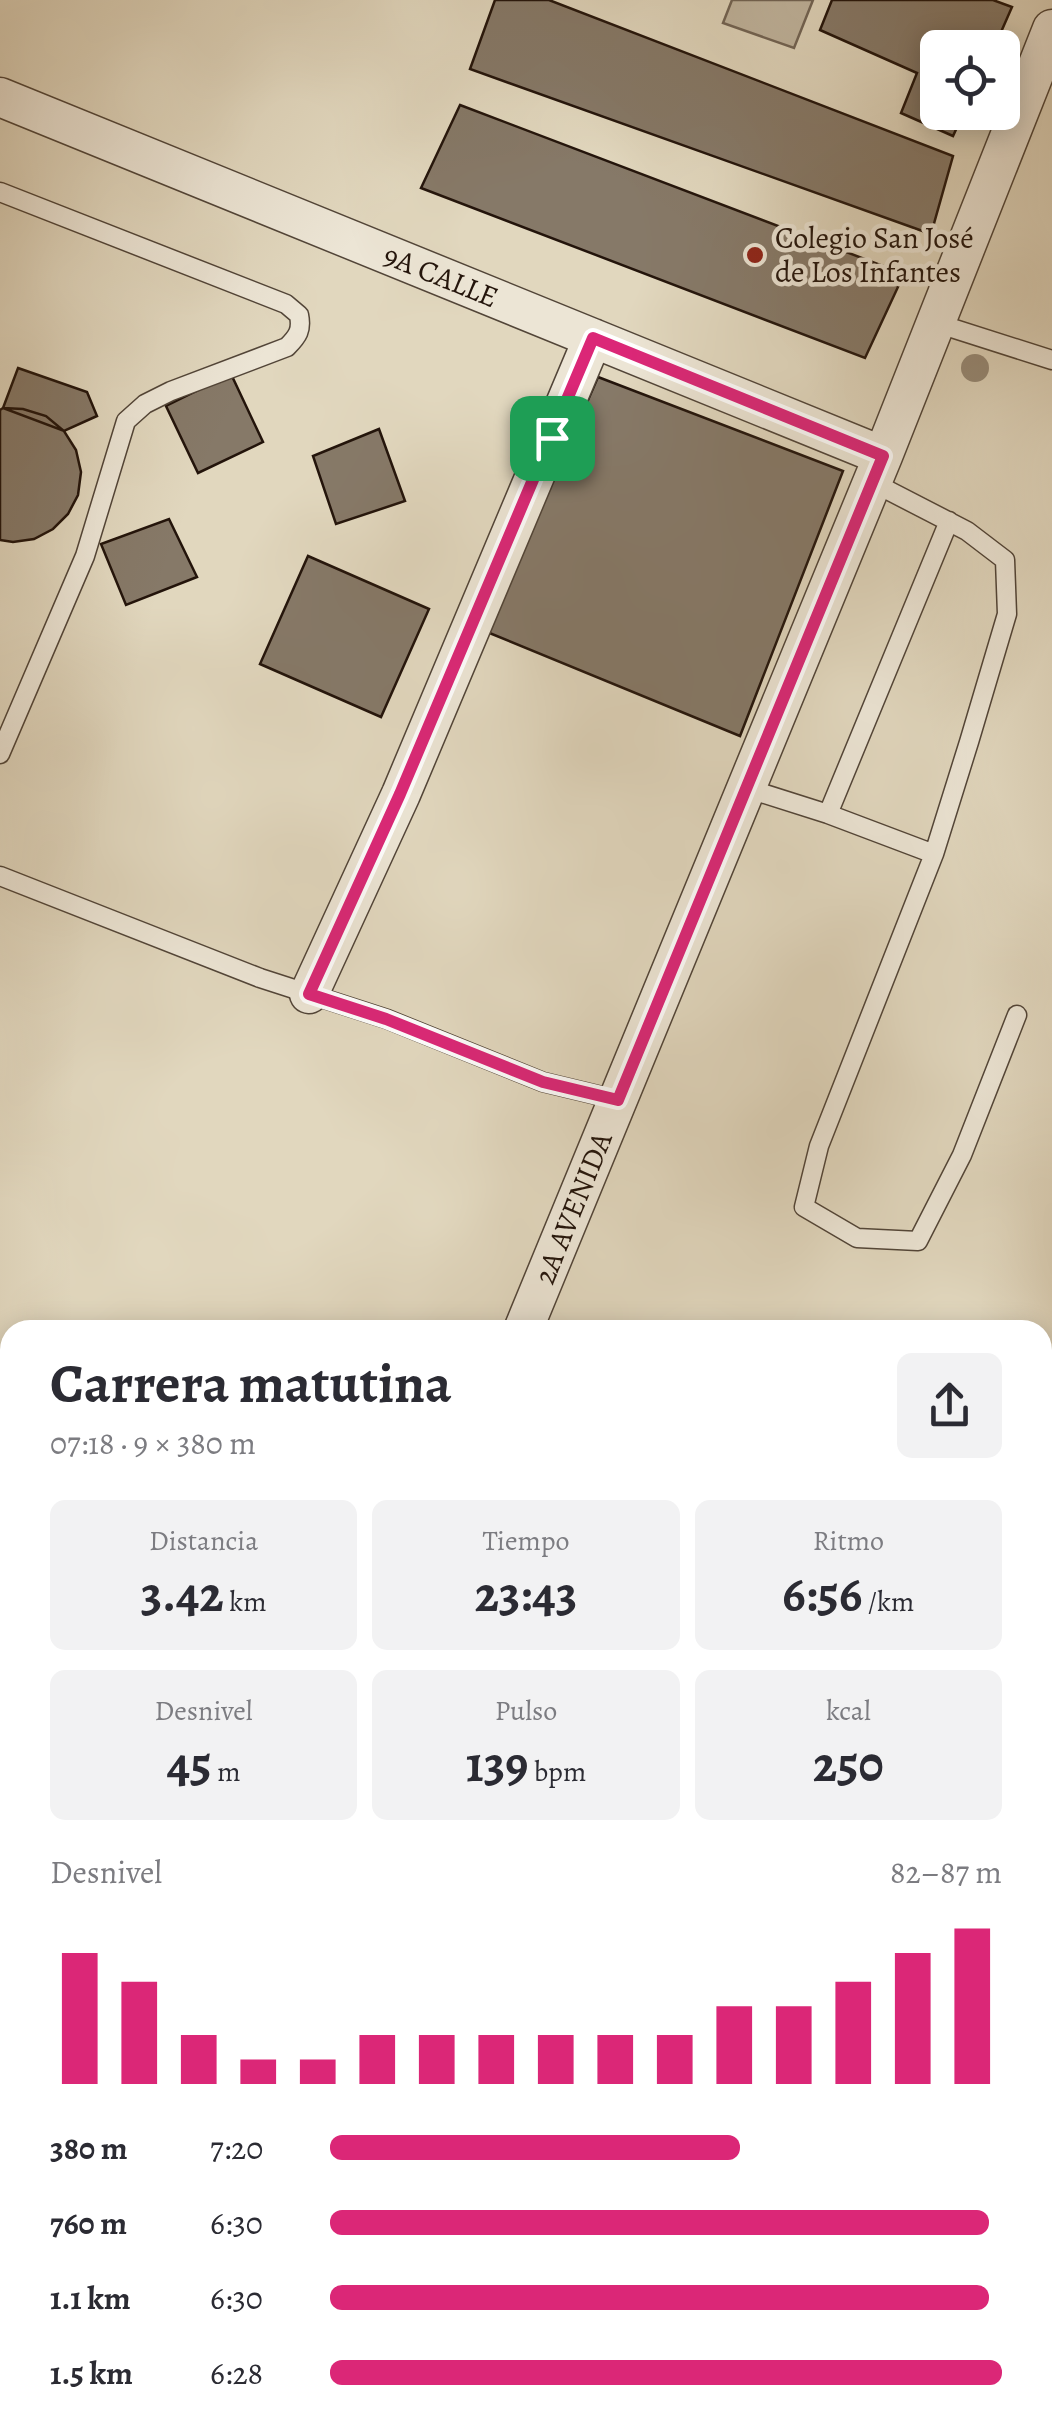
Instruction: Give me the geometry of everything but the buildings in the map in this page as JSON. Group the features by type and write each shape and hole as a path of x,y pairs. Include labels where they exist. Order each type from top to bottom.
{"street":[{"name":"2A AVENIDA","path":"527,1320 878,469 1051,35"},
{"name":"9A CALLE","path":"0,97 593,338 878,469"},
{"path":"309,994 400,794 593,338"}],"lane":[{"path":"0,192 286,304 299,315 301,326 298,336 287,347 171,391 146,404 126,421 85,556 0,754"},
{"path":"936,323 1052,360"},
{"path":"878,469 1005,560 1007,614 934,854 819,1146 804,1207 857,1238 918,1241 962,1155 1017,1015"},
{"path":"828,814 949,521"},
{"path":"746,788 934,854"},
{"path":"0,876 260,978 386,1019 543,1082 618,1100"}],"shaded area":[{"path":"732,0 813,0 794,48 723,23"}],"place":[{"name":"Colegio San José de Los Infantes","path":"755,255"}],"route":[{"path":"593,338 883,456 618,1100 543,1082 386,1019 309,994 400,794 552,438 593,338"}]}
